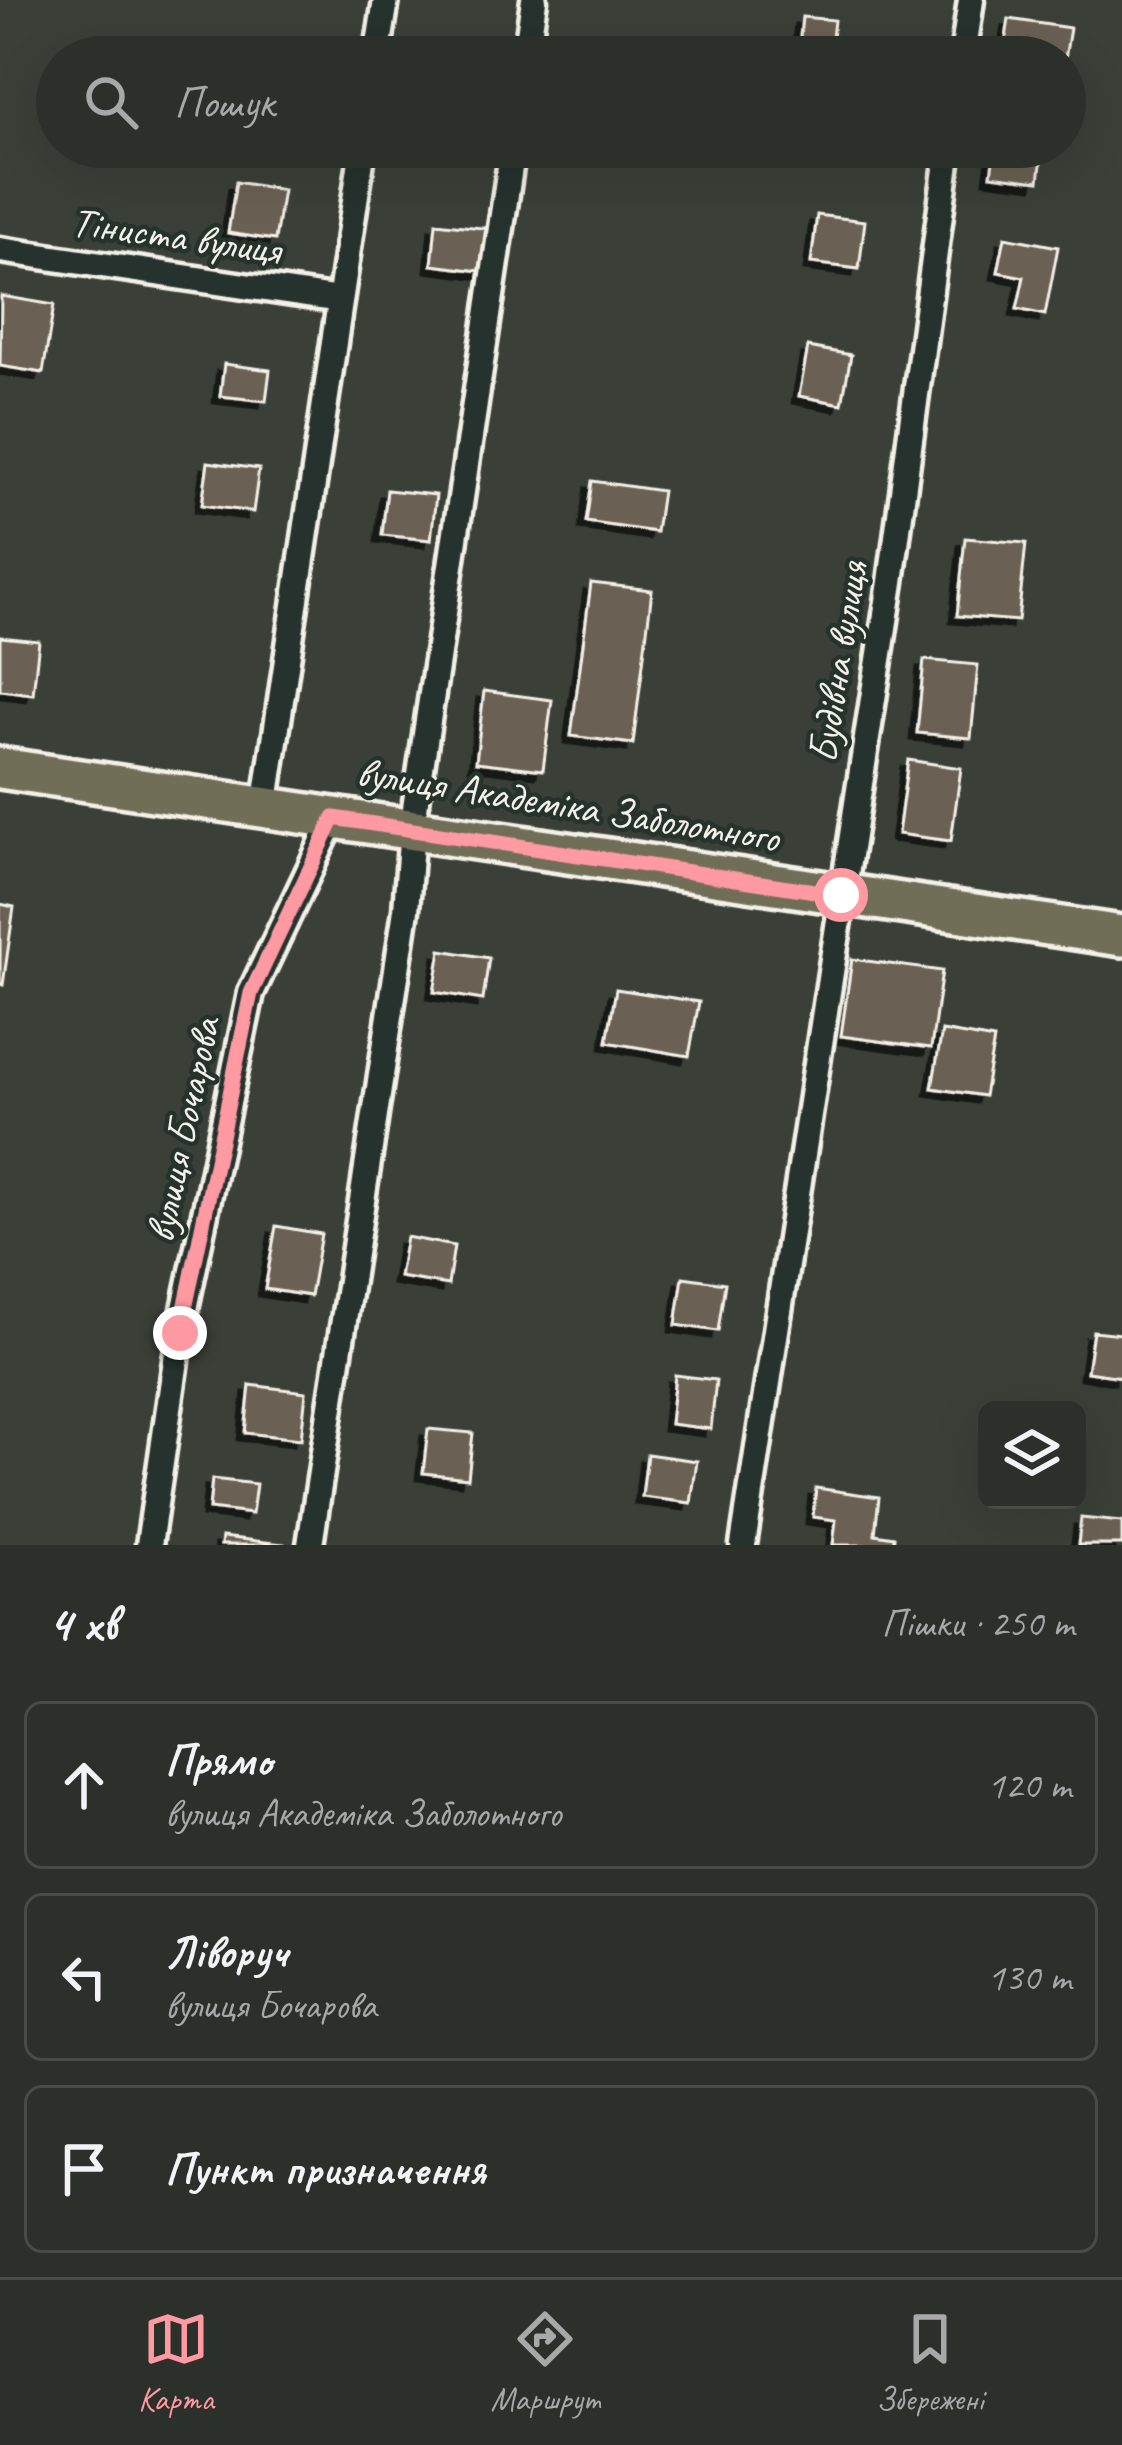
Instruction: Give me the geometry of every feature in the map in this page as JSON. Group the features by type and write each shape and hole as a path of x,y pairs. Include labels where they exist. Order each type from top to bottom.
{"main road":[{"name":"вулиця Академіка Заболотного","path":"0,768 1122,936"}],"street":[{"path":"380,36 386,0"},
{"path":"529,36 534,0"},
{"path":"966,36 971,0"},
{"path":"265,808 360,168"},
{"path":"310,1545 406,910 412,829 510,168"},
{"name":"Будівна вулиця","path":"743,1545 891,582 946,168"},
{"name":"Тіниста вулиця","path":"0,250 340,300"},
{"name":"вулиця Бочарова","path":"149,1545 180,1333 251,993 334,818"}],"building":[{"path":"802,17 834,20 832,36 800,36"},
{"path":"1009,19 1070,28 1069,36 1006,36"},
{"path":"992,168 1041,168 1039,181 991,175"},
{"path":"236,182 283,190 275,240 228,233"},
{"path":"817,215 865,221 859,269 811,263"},
{"path":"436,223 492,229 488,272 432,265"},
{"path":"1005,237 1058,247 1045,315 1017,309 1024,277 998,272"},
{"path":"1,296 54,305 43,373 0,366"},
{"path":"808,347 851,355 842,404 799,396"},
{"path":"224,364 270,370 266,401 220,396"},
{"path":"208,462 259,469 253,512 202,505"},
{"path":"592,481 662,491 656,532 586,522"},
{"path":"387,490 436,495 431,540 382,535"},
{"path":"965,538 1026,543 1018,621 957,616"},
{"path":"591,583 652,590 633,744 571,736"},
{"path":"0,637 39,641 33,694 0,690"},
{"path":"924,660 978,665 971,738 917,733"},
{"path":"484,691 552,700 543,770 476,762"},
{"path":"908,760 961,768 951,841 898,834"},
{"path":"0,904 14,907 3,985 0,984"},
{"path":"441,950 489,958 483,1000 434,992"},
{"path":"852,959 942,971 931,1048 841,1036"},
{"path":"616,989 699,1002 689,1056 607,1042"},
{"path":"942,1031 994,1040 984,1096 932,1088"},
{"path":"276,1226 321,1234 310,1296 265,1289"},
{"path":"406,1237 454,1246 448,1285 399,1277"},
{"path":"683,1277 725,1283 718,1331 676,1325"},
{"path":"1093,1331 1122,1334 1122,1377 1087,1372"},
{"path":"675,1375 716,1380 711,1429 670,1424"},
{"path":"250,1385 306,1392 301,1439 245,1433"},
{"path":"428,1429 473,1433 468,1478 423,1473"},
{"path":"647,1454 697,1461 691,1503 642,1497"},
{"path":"212,1479 256,1484 252,1514 209,1509"},
{"path":"816,1488 879,1497 875,1534 894,1537 893,1545 833,1545 836,1520 813,1517"},
{"path":"1081,1518 1122,1522 1122,1545 1078,1545"},
{"path":"222,1537 284,1544 284,1545 221,1545"}],"route":[{"path":"180,1333 251,993 334,818 841,895"}]}
